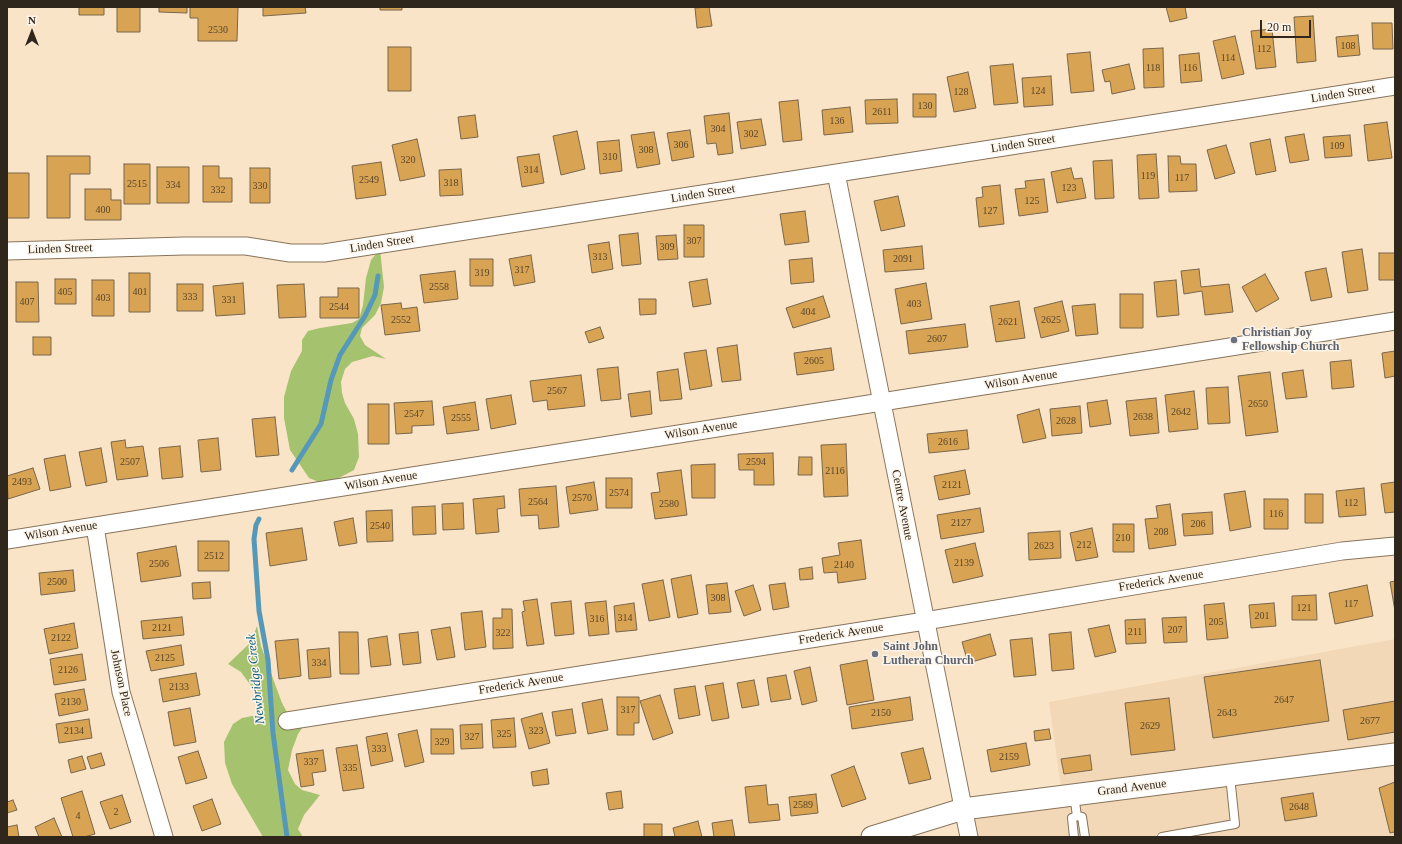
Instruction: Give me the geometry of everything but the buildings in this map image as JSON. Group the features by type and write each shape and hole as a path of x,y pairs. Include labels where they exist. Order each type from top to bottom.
{"street":[{"name":"Linden Street","path":"7,251 246,246 290,253 324,253 1395,86"},
{"name":"Centre Avenue","path":"836,173 969,837"},
{"name":"Wilson Avenue","path":"7,540 1395,321"},
{"name":"Johnson Place","path":"95,526 121,692 164,837"},
{"name":"Frederick Avenue","path":"287,721 925,621 1342,551 1395,546"},
{"name":"Grand Avenue","path":"872,837 963,809 1075,805 1230,776 1395,754"}],"lane":[{"path":"1162,837 1235,824 1230,776"},
{"path":"1074,837 1072,818 1075,805"},
{"path":"1075,805 1082,817 1085,837"}],"shaded area":[{"path":"1395,639 1395,837 978,837 973,816 1063,802 1049,702"}],"green space":[{"path":"380,249 384,287 381,303 375,315 362,328 360,336 365,345 386,359 373,356 352,362 345,369 341,382 342,393 345,403 354,419 358,434 359,457 354,470 337,479 319,482 309,478 290,450 284,418 284,397 291,371 302,351 302,340 308,331 352,323 359,319 363,305 366,278 371,260"},
{"path":"257,626 261,646 282,703 288,714 305,724 298,734 292,750 288,770 295,784 302,790 320,795 304,815 298,829 303,837 263,837 232,784 225,763 224,742 233,724 242,718 257,715 260,705 256,692 241,672 228,664 251,642"}],"waterway":[{"name":"Newbridge Creek","path":"292,470 321,424 331,380 340,355 365,316 375,295 378,276"},
{"name":"Newbridge Creek","path":"259,519 256,525 254,539 259,611 268,660 273,733 287,837"}],"place":[{"name":"Christian Joy Fellowship Church","path":"1234,340"},
{"name":"Saint John Lutheran Church","path":"875,654"}]}
